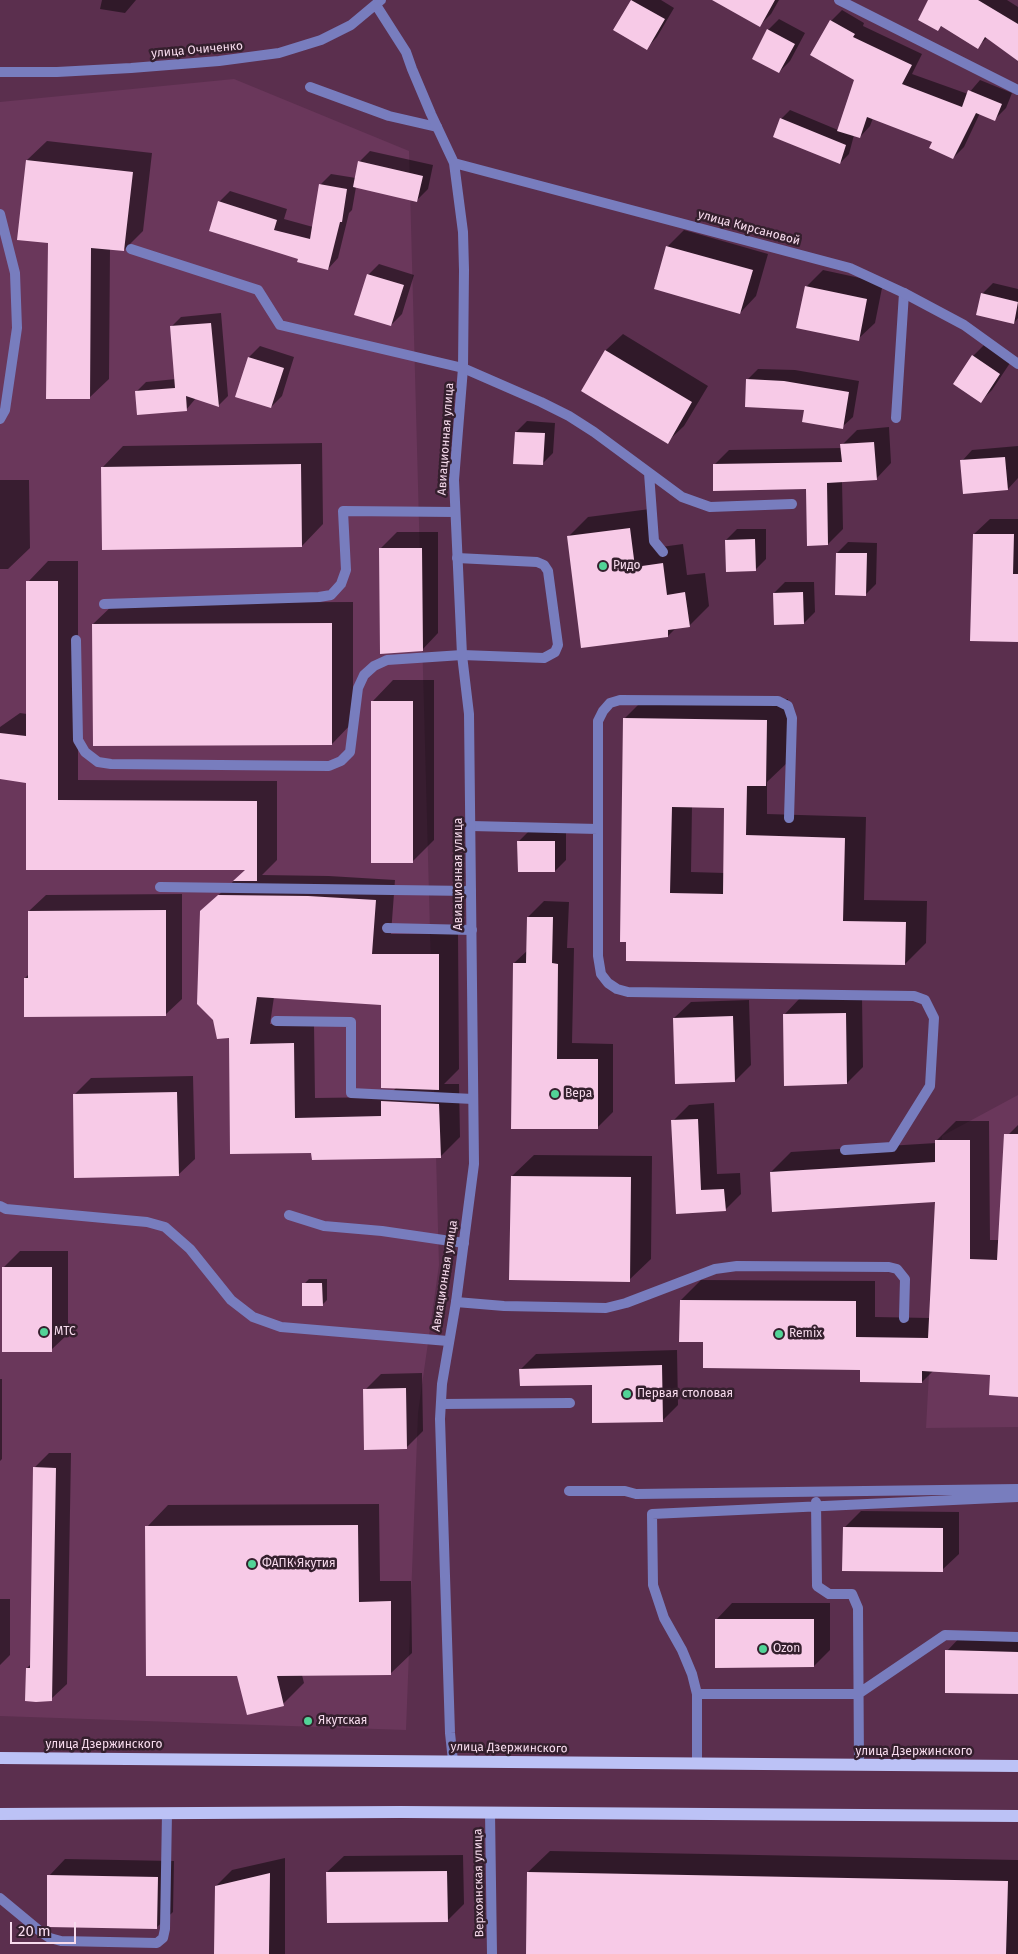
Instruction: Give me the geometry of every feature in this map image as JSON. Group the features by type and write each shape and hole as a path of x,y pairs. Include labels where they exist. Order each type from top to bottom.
{"main road":[{"name":"улица Дзержинского","path":"0,1758 1018,1766"},
{"path":"0,1814 490,1812 1018,1816"}],"street":[{"path":"839,0 1018,90"},
{"name":"улица Очиченко","path":"0,72 57,72 131,68 219,61 279,53 321,40 351,25 378,3"},
{"name":"Авиационная улица","path":"378,3 406,52 454,163 463,232 463,368 454,480 462,656 469,714 474,1164 456,1302 442,1384 440,1420 450,1723 453,1761"},
{"path":"310,87 389,116 437,127"},
{"name":"улица Кирсановой","path":"454,163 850,268 904,293 964,325 1018,364"},
{"path":"0,214 15,273 17,328 5,410 0,419"},
{"path":"131,249 258,290 280,325 463,368 568,416 594,432 682,497 710,507 792,504"},
{"path":"896,418 904,293"},
{"path":"649,473 654,541 663,552"},
{"path":"104,604 309,598 330,595 341,584 346,570 343,511 455,512"},
{"path":"76,640 78,740 85,752 98,762 111,764 329,766 341,761 350,752 358,688 364,675 374,666 387,660 462,656 544,658 555,652 558,645 548,571 544,565 537,562 457,558"},
{"path":"789,818 792,718 788,706 778,701 620,700 610,704 602,711 598,721 598,956 601,974 608,983 617,989 638,992 914,996 925,1000 934,1018 930,1086 892,1147 845,1150"},
{"path":"471,826 598,828"},
{"path":"160,887 471,891"},
{"path":"386,928 472,930"},
{"path":"276,1021 351,1022 351,1093 473,1099"},
{"path":"0,1206 6,1209 147,1222 165,1228 190,1249 231,1300 253,1317 281,1327 448,1341"},
{"path":"289,1215 324,1226 382,1231 464,1243"},
{"path":"456,1302 504,1306 606,1308 626,1303 715,1269 737,1266 889,1267 897,1269 904,1279 904,1318"},
{"path":"441,1404 570,1403"},
{"path":"569,1491 625,1491 636,1494 1018,1491"},
{"path":"816,1498 1018,1491"},
{"path":"697,1763 697,1694 692,1674 682,1650 664,1618 653,1586 652,1514 1018,1497"},
{"path":"816,1498 926,1498"},
{"path":"816,1498 817,1586 829,1594 852,1594 858,1608 859,1765"},
{"path":"697,1694 858,1694 945,1635 1018,1637"},
{"name":"Верхоянская улица","path":"490,1812 492,1954"},
{"path":"0,1898 50,1938 157,1943 163,1938 165,1929 167,1813"}],"shaded area":[{"path":"234,79 409,151 439,1265 418,1413 406,1730 0,1716 0,102"},
{"path":"1018,1095 1018,1427 926,1428 942,1136"}],"building":[{"path":"631,0 665,19 647,50 613,30"},
{"path":"712,0 775,0 760,27"},
{"path":"928,0 978,0 1018,24 1018,61 985,37 978,49 941,26 938,31 918,20"},
{"path":"830,20 855,34 853,37 912,65 902,84 962,107 968,90 1002,104 995,121 976,113 953,159 929,148 932,142 867,117 860,138 837,131 854,80 810,55"},
{"path":"767,29 795,44 779,73 752,59"},
{"path":"780,118 846,145 840,164 773,137"},
{"path":"26,160 133,172 124,251 91,248 90,399 46,399 48,243 17,240"},
{"path":"358,161 423,176 417,202 353,187"},
{"path":"319,184 347,189 342,222 340,222 328,270 297,262 298,259 209,231 218,201 277,220 274,230 310,239"},
{"path":"666,246 753,270 740,314 654,289"},
{"path":"367,274 404,285 391,326 354,315"},
{"path":"805,286 867,299 859,341 796,328"},
{"path":"981,293 1018,302 1014,324 976,315"},
{"path":"211,323 219,407 186,396 187,411 137,415 135,391 175,388 170,326"},
{"path":"605,350 692,402 668,444 581,391"},
{"path":"972,355 1000,374 981,403 953,384"},
{"path":"248,357 284,368 271,408 235,397"},
{"path":"746,379 784,381 849,392 843,429 802,422 804,410 745,407"},
{"path":"515,432 545,433 543,465 513,464"},
{"path":"874,442 877,480 827,483 828,545 807,546 806,489 713,491 713,464 842,462 840,444"},
{"path":"1005,457 1008,490 963,494 960,460"},
{"path":"301,464 302,547 102,550 101,467"},
{"name":"Ридо","path":"630,528 635,567 663,563 667,595 685,592 690,627 668,630 668,637 581,648 567,536"},
{"path":"973,534 1014,534 1013,574 1018,574 1018,642 970,641"},
{"path":"755,539 756,571 726,572 725,540"},
{"path":"379,548 422,548 423,651 380,654"},
{"path":"836,553 867,553 866,596 835,595"},
{"path":"26,581 58,581 58,800 257,801 257,881 233,881 245,870 26,870 26,783 0,779 0,733 26,736"},
{"path":"803,592 804,624 774,625 773,593"},
{"path":"332,623 332,745 93,746 92,624"},
{"path":"371,701 413,701 413,863 371,863"},
{"path":"623,718 767,720 766,786 747,786 746,835 845,838 843,921 906,922 905,965 626,961 626,942 620,942","holes":["672,807 724,808 723,894 670,893"]},
{"path":"517,841 555,841 555,872 518,872"},
{"path":"218,895 308,896 376,900 372,954 439,954 439,1090 381,1088 381,1005 257,997 250,1044 294,1043 295,1118 381,1116 381,1101 439,1104 441,1158 312,1160 311,1153 230,1154 229,1038 217,1039 213,1020 197,1004 200,911"},
{"path":"166,910 166,1016 24,1017 24,978 28,978 28,911"},
{"path":"527,917 553,917 552,963 558,964 557,1059 598,1059 598,1129 511,1129 513,963 526,963"},
{"path":"846,1013 847,1084 784,1086 783,1014"},
{"path":"733,1016 735,1082 675,1084 673,1018"},
{"path":"177,1092 179,1176 74,1178 73,1094"},
{"path":"698,1119 701,1190 724,1189 726,1211 676,1214 671,1120"},
{"path":"1004,1134 1018,1134 1018,1397 989,1395 990,1375 922,1371 922,1383 860,1382 860,1370 703,1368 703,1342 679,1342 680,1300 856,1301 856,1337 928,1338 935,1202 772,1212 770,1172 935,1162 935,1140 970,1140 970,1259 997,1260"},
{"path":"511,1176 631,1177 630,1282 509,1280"},
{"path":"2,1267 52,1267 52,1352 2,1352"},
{"path":"302,1283 322,1283 323,1306 302,1306"},
{"name":"Первая столовая","path":"662,1365 663,1422 592,1423 592,1385 520,1386 519,1369"},
{"path":"406,1388 407,1449 364,1450 363,1389"},
{"path":"33,1467 56,1468 52,1701 36,1702 25,1701 26,1668 30,1668"},
{"name":"ФАПК Якутия","path":"358,1525 359,1602 391,1601 391,1675 277,1676 284,1706 247,1715 237,1676 146,1676 145,1526"},
{"path":"843,1527 943,1528 943,1572 842,1571"},
{"path":"715,1619 814,1619 814,1667 715,1668"},
{"path":"945,1650 1018,1652 1018,1694 945,1693"},
{"path":"447,1871 448,1922 327,1923 326,1872"},
{"path":"527,1872 1008,1881 1006,1954 526,1954"},
{"path":"270,1873 269,1954 214,1954 215,1886"},
{"path":"47,1875 158,1877 157,1929 47,1927"}],"place":[{"name":"Ридо","path":"603,566"},
{"name":"Вера","path":"555,1094"},
{"name":"МТС","path":"44,1332"},
{"name":"Remix","path":"779,1334"},
{"name":"Первая столовая","path":"627,1394"},
{"name":"ФАПК Якутия","path":"252,1564"},
{"name":"Ozon","path":"763,1649"},
{"name":"Якутская","path":"308,1721"}]}
